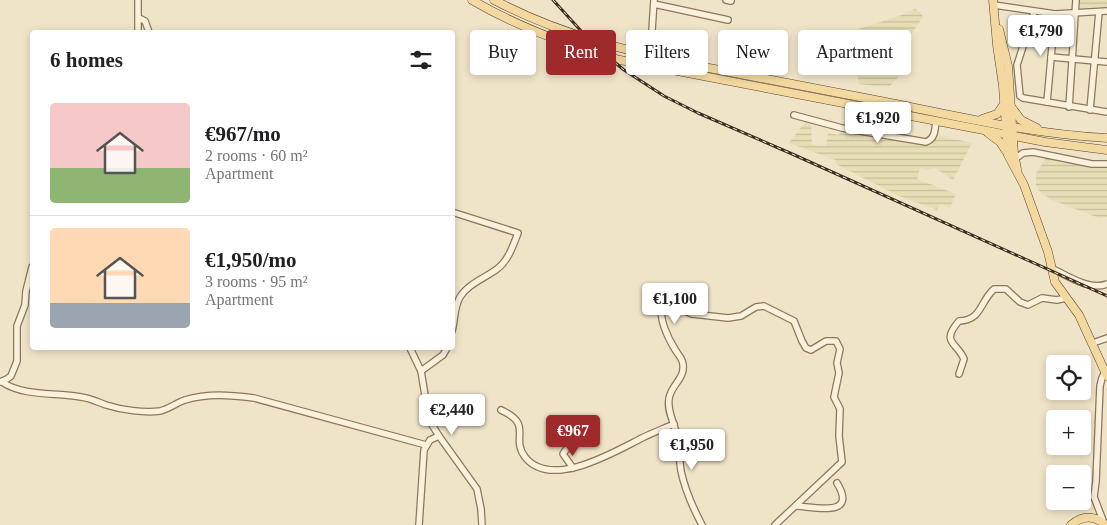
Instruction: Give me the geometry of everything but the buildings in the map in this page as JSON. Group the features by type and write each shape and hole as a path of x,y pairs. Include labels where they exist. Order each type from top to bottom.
{"main road":[{"path":"472,0 549,37 620,60 1061,145 1107,150"},
{"path":"494,0 550,26 628,51 1009,126 1107,138"},
{"path":"994,2 1004,100 1017,171 1024,185 1048,252 1055,282 1079,316 1106,374"},
{"path":"996,18 1004,44 1012,105 1016,115 1023,121 1054,133"},
{"path":"977,119 992,117 998,114 1002,109 1004,100"},
{"path":"1009,126 1012,105"},
{"path":"982,130 1000,142 1013,156"},
{"path":"1013,156 1022,144 1036,140"},
{"path":"1071,525 1088,517 1097,518 1105,524"}],"street":[{"path":"138,0 138,30"},
{"path":"1069,106 1076,0"},
{"path":"652,30 654,2 728,20"},
{"path":"994,2 1034,12 1054,14 1107,11"},
{"path":"1034,12 1017,65 1020,97 1107,112"},
{"path":"1090,110 1100,12"},
{"path":"1047,102 1054,14"},
{"path":"139,18 145,21 147,30"},
{"path":"1051,57 1107,62"},
{"path":"794,115 842,128 926,142 934,136 936,121"},
{"path":"1013,156 1033,152 1092,164 1107,164"},
{"path":"455,213 518,233 503,263 496,270 470,286 461,295 455,312"},
{"path":"1053,269 1091,285 1101,286 1107,284"},
{"path":"1,382 11,376 17,361 17,326 25,305 30,275"},
{"path":"959,374 964,360 962,354 951,342 954,329 960,322 969,321 975,316 994,289 1006,289 1020,302 1028,305 1042,298 1057,300 1066,298"},
{"path":"702,525 691,503 684,481 674,424 668,409 669,396 682,377 683,365 664,325 661,308 663,304 669,304 692,314 728,318 741,316 756,307 764,306 794,322 804,346 808,349 814,348 826,341 836,341 840,350 837,363 839,373 834,397 840,409 839,440 842,461 775,525"},
{"path":"1093,343 1107,338"},
{"path":"411,350 421,371 427,414 439,436 477,489 482,525"},
{"path":"421,371 443,355 446,350"},
{"path":"1105,524 1093,494 1096,475 1100,386 1102,378 1106,374"},
{"path":"1,382 22,390 52,395 80,396 106,405 142,410 160,411 201,396 229,395 254,398 426,445"},
{"path":"501,410 511,415 519,423 522,452 529,460 539,466 552,470 573,468 617,452 641,438 674,424"},
{"path":"573,468 563,454 566,448 577,439 578,430 576,426"},
{"path":"419,525 422,461 426,445 430,440 439,436"},
{"path":"796,506 838,507 842,500 837,483"}],"shaded area":[{"path":"1078,0 1107,0 1107,7 1079,8"},
{"path":"915,9 923,17 911,35 911,30 855,30"},
{"path":"857,75 900,75 889,87 859,84"},
{"path":"806,121 811,122 812,145 826,146 828,133 839,135 840,131 933,141 937,135 972,143 953,180 935,168 926,170 920,168 917,179 956,194 950,208 940,204 937,210 899,196 836,164 835,160 789,143"},
{"path":"1046,158 1107,166 1107,217 1099,218 1052,200 1041,193 1036,186 1036,173"}],"railway":[{"path":"553,0 602,52 624,70 664,96 698,113 1107,296"}]}
